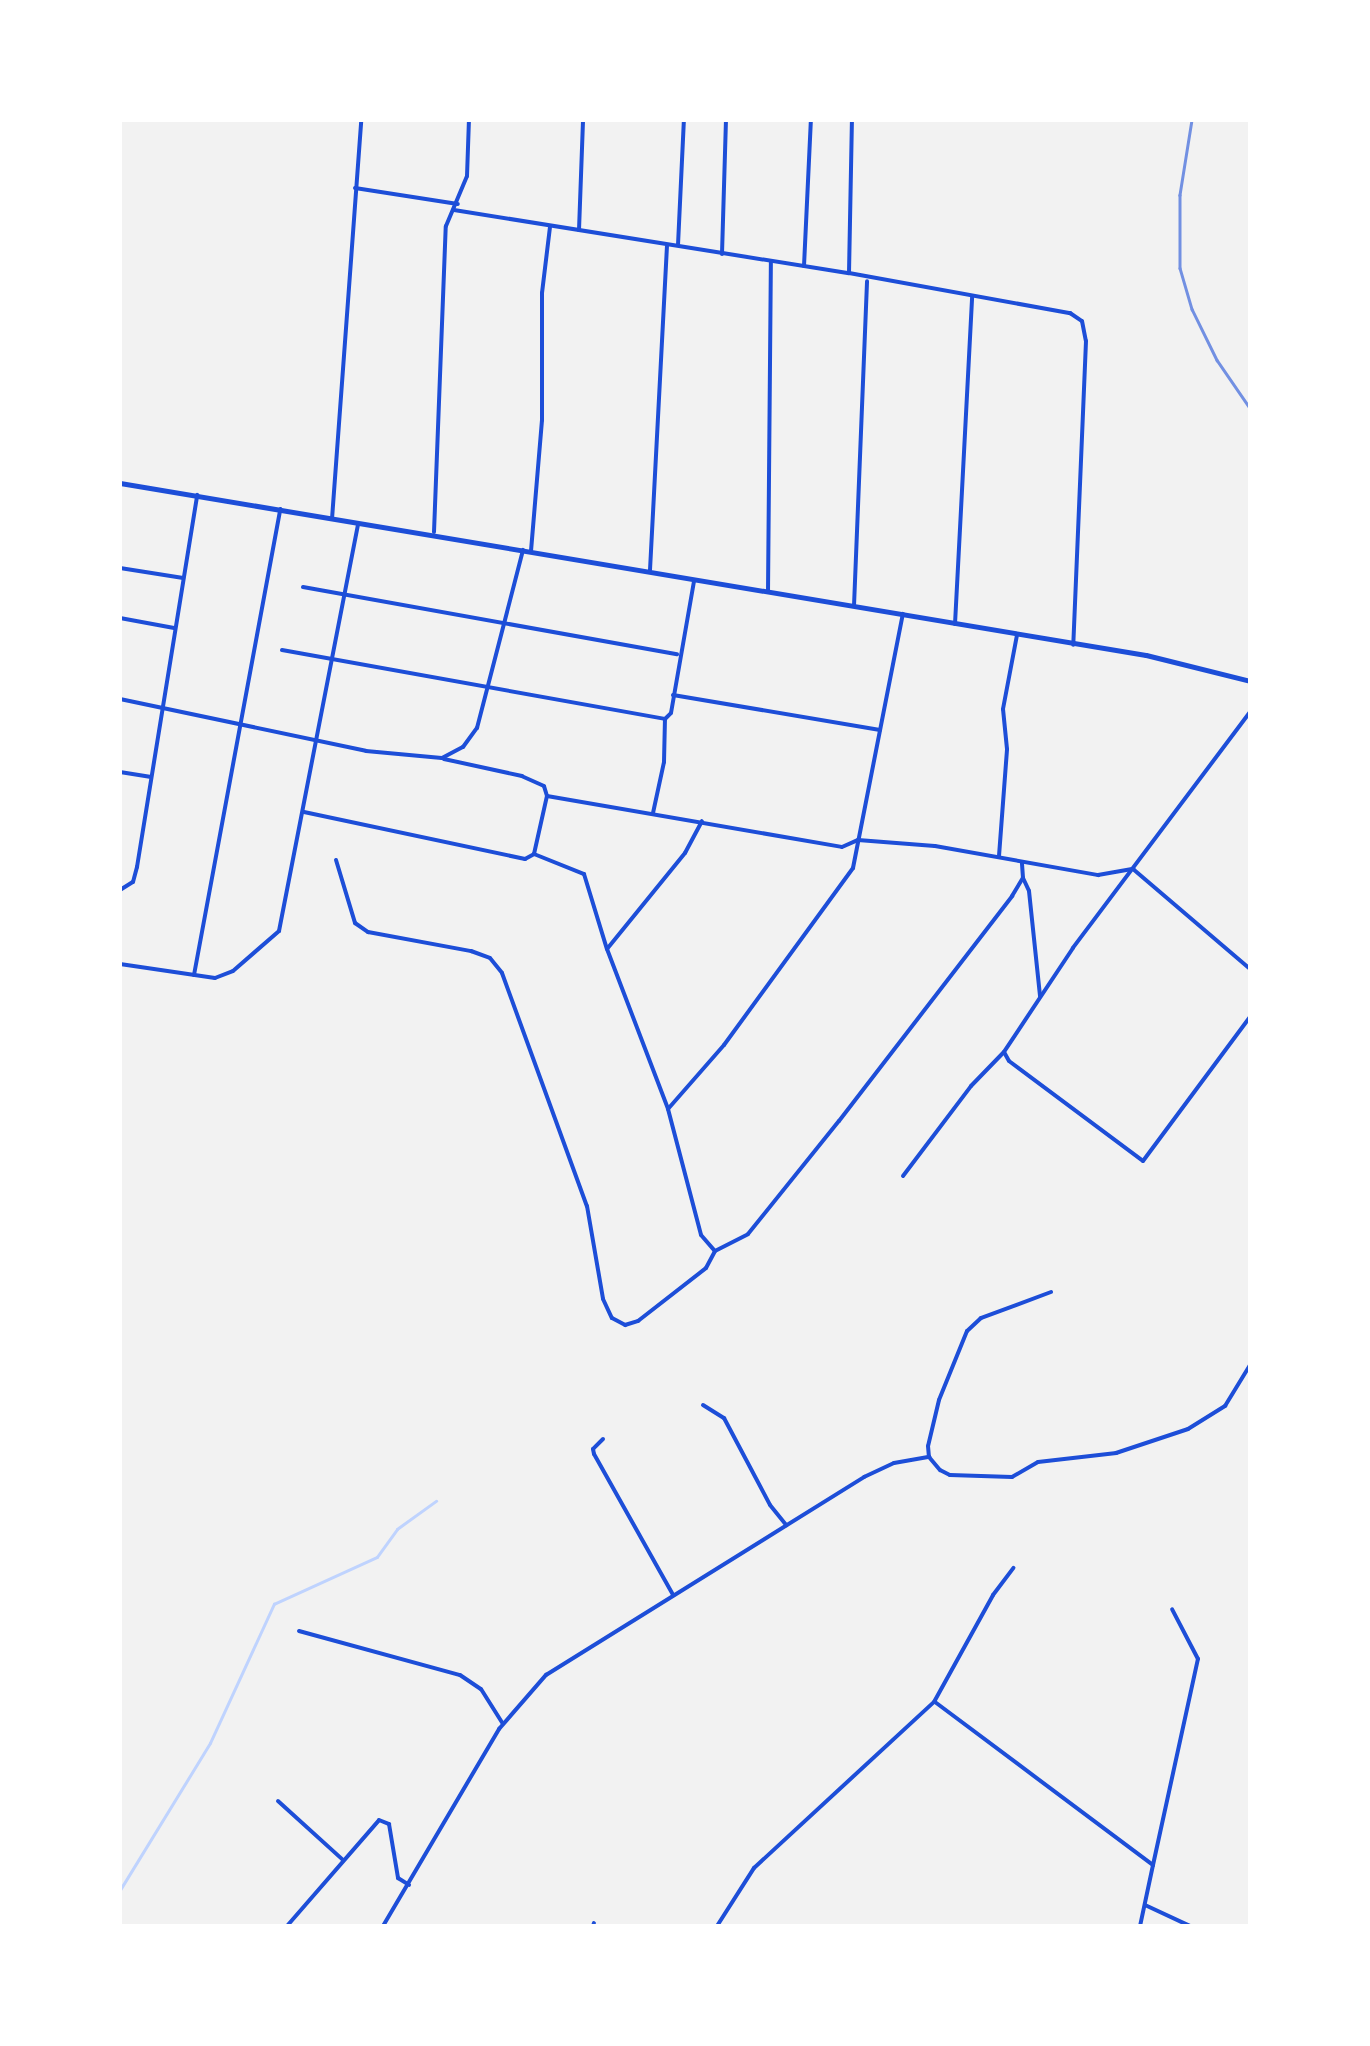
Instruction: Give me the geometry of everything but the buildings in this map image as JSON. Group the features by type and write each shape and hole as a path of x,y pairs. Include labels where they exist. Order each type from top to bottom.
{"street":[{"path":"332,518 361,120"},
{"path":"434,532 446,226 467,176 469,120"},
{"path":"579,230 584,120"},
{"path":"678,248 684,120"},
{"path":"722,254 726,120"},
{"path":"804,266 811,120"},
{"path":"848,273 852,120"},
{"path":"354,188 458,204"},
{"path":"454,210 1070,313 1082,322 1086,341 1073,645"},
{"path":"442,758 471,739 527,550 542,415 542,292 550,226"},
{"path":"650,573 666,246"},
{"path":"768,592 771,262"},
{"path":"854,606 867,278"},
{"path":"955,624 972,296"},
{"path":"120,483 359,524 434,532 694,581 1146,655 1250,682"},
{"path":"120,890 133,882 137,866 196,495"},
{"path":"194,975 280,509"},
{"path":"120,964 224,976 279,931 359,524"},
{"path":"120,568 182,578"},
{"path":"653,814 664,762 665,719 671,713 694,581"},
{"path":"303,588 679,654"},
{"path":"668,1109 724,1045 853,868 902,614"},
{"path":"120,618 176,628"},
{"path":"999,856 1008,749 1004,708 1017,636"},
{"path":"282,650 665,719"},
{"path":"673,695 880,730"},
{"path":"120,699 412,759 442,758 535,781 547,796 842,848 858,840 999,856 1098,875 1133,869"},
{"path":"903,1176 971,1086 1004,1052 1040,996 1250,712"},
{"path":"120,772 150,778"},
{"path":"304,812 526,859 534,854 547,796"},
{"path":"607,950 686,853 702,821"},
{"path":"534,854 584,874 607,950 668,1109 701,1235 715,1251"},
{"path":"336,860 355,923 368,932 471,951 490,958 502,973 587,1206 603,1299 612,1318 625,1325 638,1322 706,1268 715,1251 748,1234 1023,878"},
{"path":"1022,862 1029,891 1040,996"},
{"path":"1133,869 1250,970"},
{"path":"1004,1052 1009,1061 1143,1160 1250,1017"},
{"path":"929,1457 939,1400 966,1331 981,1318 1050,1292"},
{"path":"929,1457 950,1475 1012,1477 1038,1462 1116,1453 1188,1430 1225,1406 1250,1365"},
{"path":"703,1405 724,1418 770,1505 786,1525"},
{"path":"603,1440 593,1449 594,1454 673,1594"},
{"path":"383,1926 503,1724 564,1660 875,1472 894,1463 929,1457"},
{"path":"718,1926 754,1868 934,1702 993,1595 1013,1568"},
{"path":"1140,1926 1198,1659 1172,1609"},
{"path":"299,1631 460,1674 480,1689 503,1724"},
{"path":"934,1702 1154,1865"},
{"path":"278,1801 343,1860"},
{"path":"287,1926 383,1819 389,1824 398,1878 409,1886"},
{"path":"1145,1904 1190,1926"}],"waterway":[{"path":"120,1890 210,1743 274,1604 377,1557 397,1529 436,1501"}],"railway":[{"path":"1192,120 1180,195 1180,268 1192,309 1217,360 1250,408"}]}
